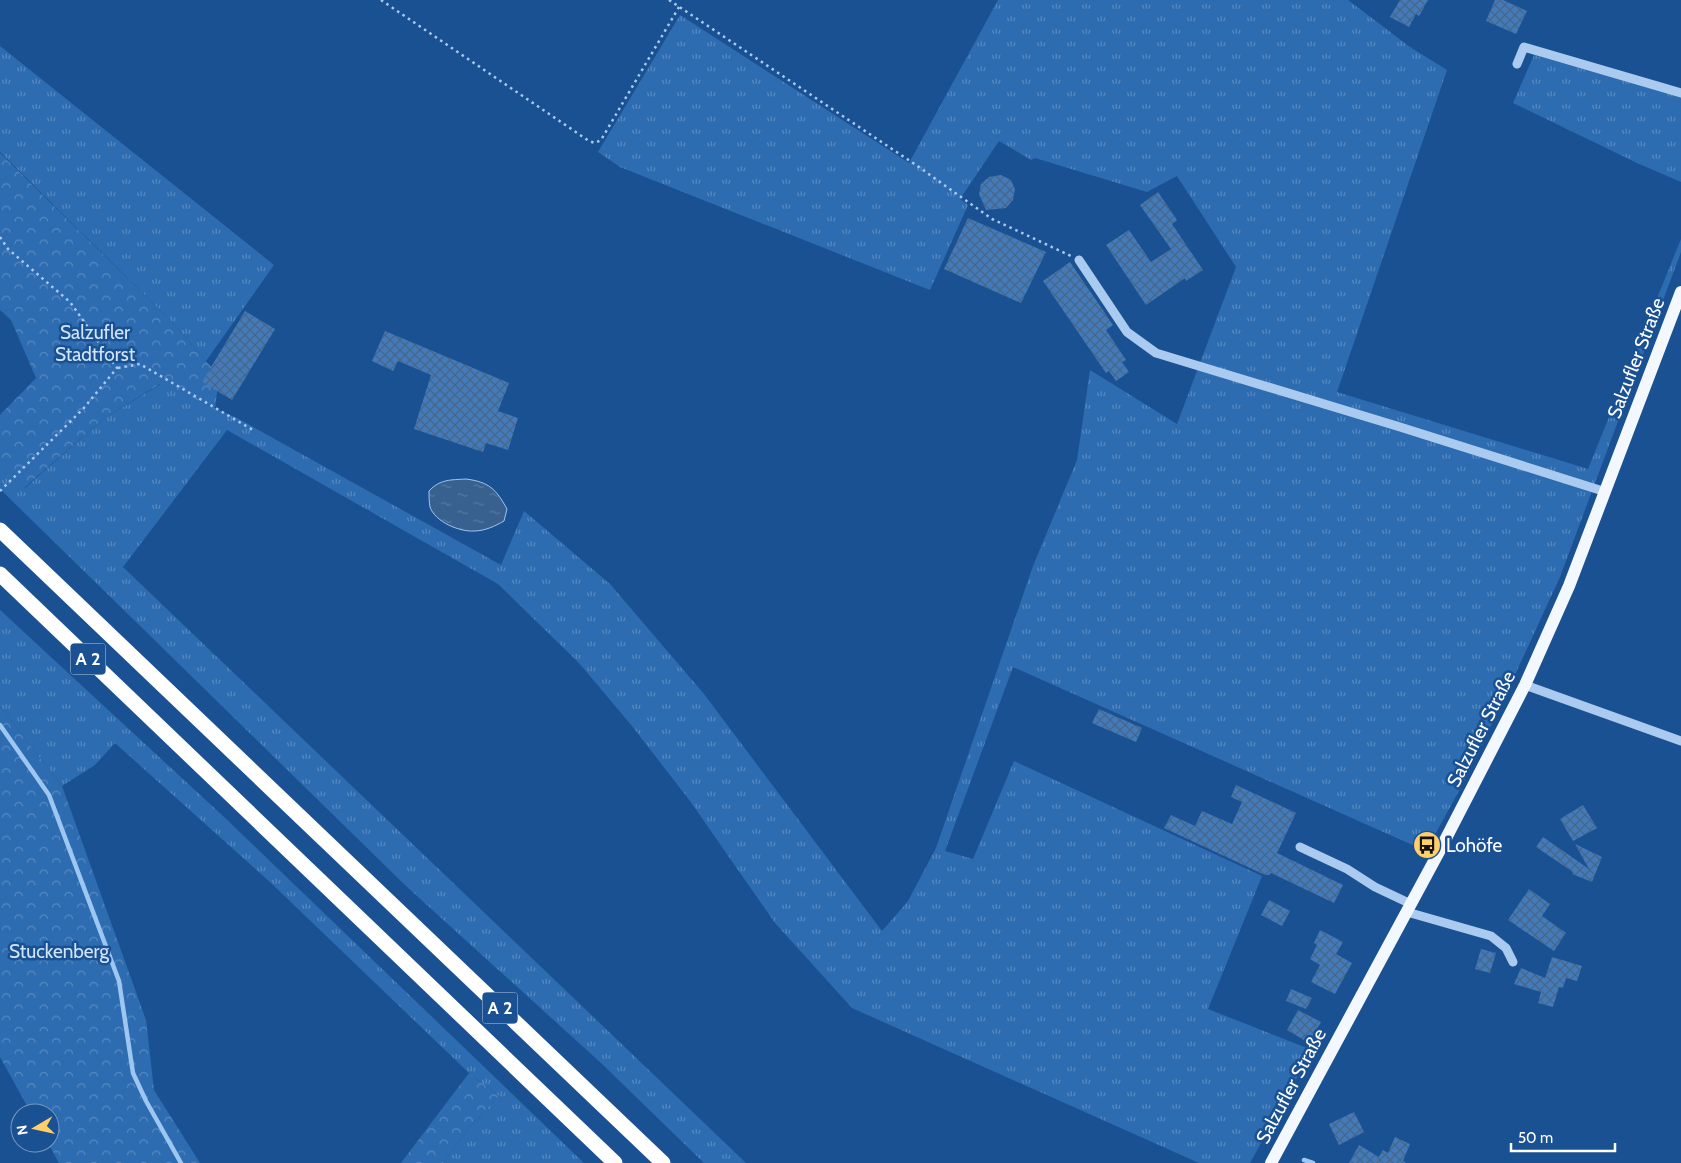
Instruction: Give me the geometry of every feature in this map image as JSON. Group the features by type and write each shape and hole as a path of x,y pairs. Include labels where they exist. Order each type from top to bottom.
{"highway":[{"name":"A 2","path":"0,530 663,1163"},
{"name":"A 2","path":"0,574 615,1163"}],"main road":[{"name":"Salzufler Straße","path":"1271,1163 1494,749 1526,684 1569,586 1681,292"}],"lane":[{"path":"1517,64 1524,48 1681,93"},
{"path":"1079,260 1127,332 1156,353 1606,492"},
{"path":"1526,684 1681,740"},
{"path":"1300,847 1347,869 1409,908 1491,936 1506,948 1513,962"}],"path":[{"path":"381,0 589,141 595,142 601,140 679,7"},
{"path":"669,0 992,219 1079,260"},
{"path":"0,237 8,248 70,302 117,368"},
{"path":"0,491 83,408 117,368 140,364 253,430"}],"green space":[{"path":"998,0 1348,0 1410,47 1447,70 1337,392 1588,469 1681,239 1681,252 1560,577 1466,778 1426,851 1013,667 945,851 973,859 1014,761 1262,876 1208,1009 1312,1050 1250,1163 1199,1163 852,1008 775,923 690,801 632,726 579,663 498,584 227,430 123,567 746,1163 704,1163 601,1063 406,886 0,489 0,470 25,488 103,419 161,384 237,418 501,565 524,511 610,584 704,694 882,931 908,901 936,848 1033,566 1077,460 1090,370 1177,424 1236,267 1177,176 1147,192 1035,158 1031,160 999,141 960,199 968,205 930,290 620,167 598,152 680,15 909,163"},
{"path":"0,46 274,265 206,361 174,324 0,152"},
{"path":"1534,55 1681,97 1681,182 1637,163 1513,103"},
{"name":"Salzufler Stadtforst","path":"0,153 174,324 219,376 215,408 160,384 103,419 24,488 0,470 0,415 36,378 11,320 0,310"},
{"path":"0,610 223,816 584,1163 443,1163 472,1124 499,1096 469,1073 271,883 115,743 95,765 62,786 0,706"},
{"name":"Stuckenberg","path":"0,706 62,786 146,1020 154,1090 200,1163 59,1163 54,1153 60,1153 60,1103 25,1103 0,1057"},
{"path":"469,1073 499,1096 472,1124 443,1163 401,1163"}],"water":[{"path":"466,479 481,482 499,496 507,509 504,521 486,529 468,531 455,528 437,517 430,507 429,491 442,482"}],"building":[{"path":"1400,0 1428,0 1419,16 1416,14 1409,27 1390,17"},
{"path":"1495,0 1503,0 1527,11 1516,34 1486,21"},
{"path":"1001,175 1011,180 1015,189 1013,200 1006,208 986,210 979,194 981,184 989,177"},
{"path":"1158,192 1177,220 1172,224 1203,270 1186,281 1185,278 1146,305 1106,245 1129,230 1151,262 1171,249 1140,205"},
{"path":"968,218 1046,252 1021,303 944,269"},
{"path":"1070,262 1113,325 1106,330 1126,360 1122,362 1129,372 1116,381 1109,371 1106,373 1043,281"},
{"path":"245,311 275,329 232,400 202,382"},
{"path":"385,331 509,383 498,411 518,418 508,450 486,443 483,452 414,429 431,375 398,361 393,371 372,361"},
{"path":"1099,709 1142,728 1136,742 1092,723"},
{"path":"1236,785 1296,813 1277,853 1343,885 1334,903 1271,873 1265,875 1164,828 1171,815 1195,826 1202,811 1232,824 1242,802 1231,797"},
{"path":"1583,805 1597,828 1573,841 1560,819"},
{"path":"1543,837 1589,869 1575,844 1602,857 1592,882 1572,874 1573,872 1536,847"},
{"path":"1529,889 1550,904 1542,916 1566,933 1554,951 1508,920"},
{"path":"1269,900 1290,911 1282,926 1261,915"},
{"path":"1320,930 1343,942 1336,954 1352,963 1335,994 1311,982 1320,965 1310,959 1317,945 1314,943"},
{"path":"1481,949 1496,953 1490,973 1475,969"},
{"path":"1552,957 1582,966 1577,981 1566,978 1563,988 1559,987 1553,1007 1538,1003 1541,992 1514,984 1521,968 1545,978"},
{"path":"1291,989 1312,998 1306,1009 1286,1001"},
{"path":"1298,1010 1321,1022 1309,1043 1287,1030"},
{"path":"1354,1112 1364,1132 1339,1145 1329,1124"},
{"path":"1395,1137 1410,1144 1403,1161 1406,1163 1349,1163 1359,1145 1379,1157 1383,1150 1388,1153"}],"waterway":[{"path":"0,725 49,795 119,981 133,1073 146,1101 181,1163"},
{"path":"1304,1160 1313,1163"}],"place":[{"name":"Lohöfe","path":"1427,845"}]}
